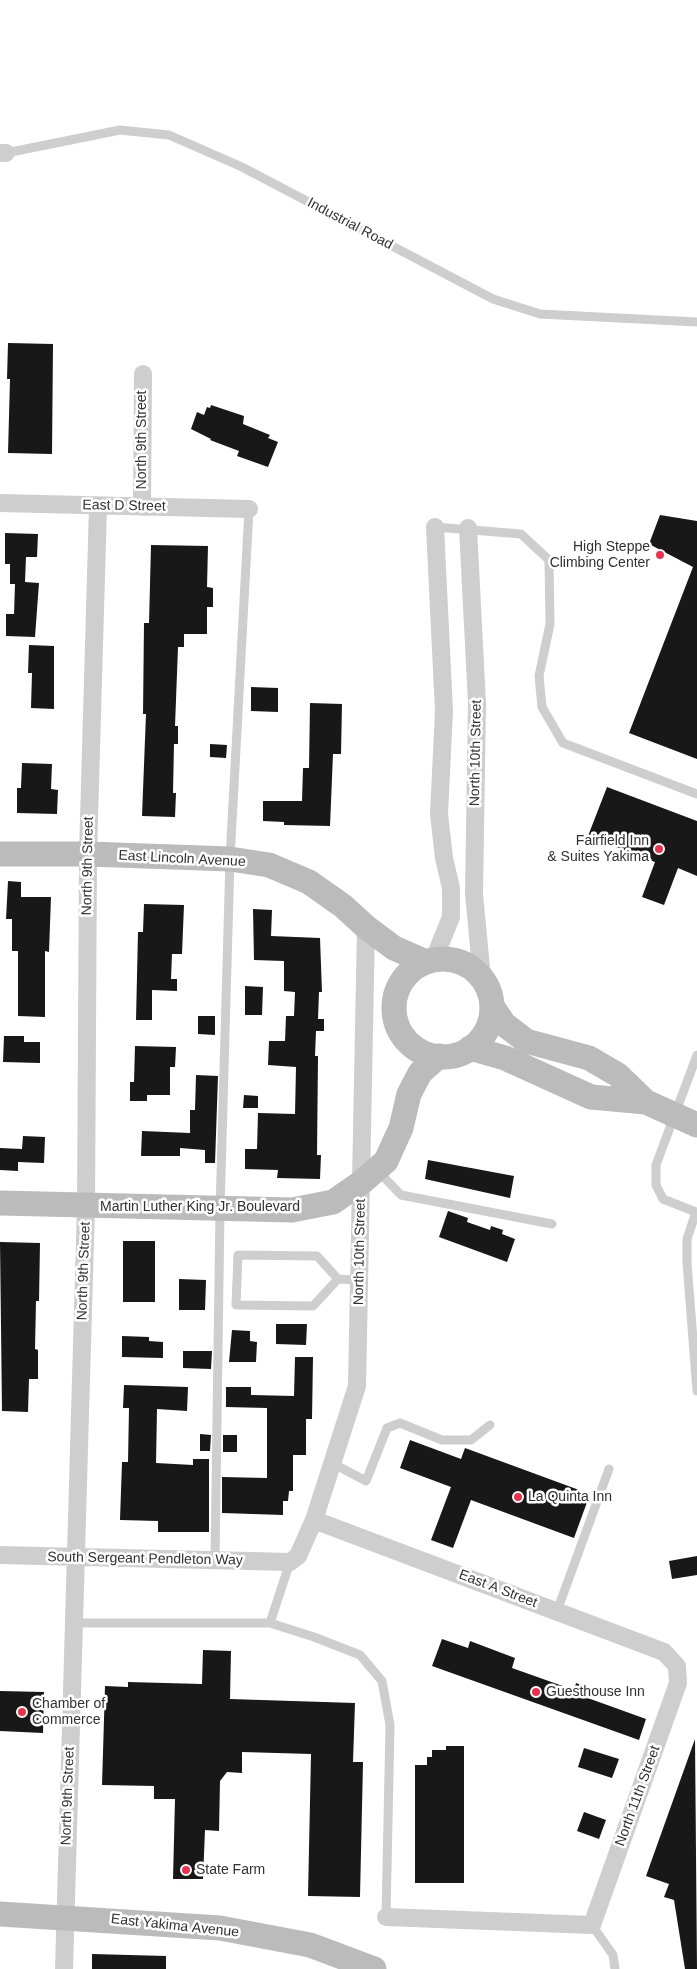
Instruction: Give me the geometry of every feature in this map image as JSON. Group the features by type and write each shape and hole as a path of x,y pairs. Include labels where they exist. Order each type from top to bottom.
{"street":[{"name":"North 9th Street","path":"142,374 142,507"},
{"name":"East D Street","path":"0,503 249,509"},
{"name":"North 9th Street","path":"64,1969 86,1206 88,854 98,506"},
{"path":"430,961 451,916 451,888 444,858 439,814 444,711 435,527"},
{"name":"North 10th Street","path":"468,528 477,703 474,894 482,978"},
{"name":"East Lincoln Avenue","path":"0,854 88,854 230,859 269,865 308,882 343,906 366,927 394,948 430,961"},
{"name":"North 10th Street","path":"290,1562 298,1556 314,1520 357,1386 359,1280 369,1176 366,927"},
{"path":"448,959 461,962 472,968 482,978 489,991 492,1006 490,1022 482,1037 470,1048 455,1055 439,1056 423,1052 409,1043 399,1030 394,1014 395,998 401,982 412,970 430,961 448,959"},
{"path":"492,1006 504,1024 526,1041 589,1058 618,1075 646,1102"},
{"path":"470,1048 505,1058 591,1097 646,1102 686,1120"},
{"name":"Martin Luther King Jr. Boulevard","path":"0,1203 220,1210 292,1210 333,1202 386,1161 401,1128 409,1094 420,1073 439,1056"},
{"name":"East A Street","path":"314,1520 664,1652 677,1666"},
{"name":"South Sergeant Pendleton Way","path":"0,1555 290,1562"},
{"name":"North 11th Street","path":"592,1924 678,1683 677,1666"},
{"name":"East Yakima Avenue","path":"0,1914 65,1916 220,1928 310,1945 374,1969"},
{"path":"386,1917 592,1924"}],"lane":[{"name":"Industrial Road","path":"3,153 120,130 169,135 242,167 493,299 540,314 697,322"},
{"path":"215,1560 220,1210 230,859 249,509"},
{"path":"435,527 468,528 521,534 549,560 550,624 539,676 542,707 563,743 697,794"},
{"path":"697,1055 686,1120 656,1165 656,1185 663,1199 696,1212 687,1239 687,1263 697,1391"},
{"path":"369,1176 402,1195 552,1224"},
{"path":"338,1278 313,1306 236,1306 238,1255 317,1256 338,1278 359,1280"},
{"path":"332,1463 366,1481 387,1428 400,1423 442,1440 471,1440 490,1425"},
{"path":"557,1611 610,1469"},
{"path":"270,1623 290,1562"},
{"path":"73,1623 270,1623 314,1637 360,1655 382,1681 390,1725 386,1917"},
{"path":"592,1924 613,1956 615,1969"}],"building":[{"path":"8,343 53,344 52,454 8,453 10,379 7,379"},
{"path":"211,405 244,416 243,424 270,435 268,438 278,442 268,467 237,456 239,451 210,440 191,429 197,412 204,415 207,407 210,408"},
{"path":"660,515 697,521 697,759 629,733 693,567 649,544"},
{"path":"5,533 38,534 37,557 26,557 25,582 39,583 35,637 6,636 6,614 14,614 15,584 10,584 10,564 5,564"},
{"path":"151,545 208,546 207,587 213,588 213,607 207,607 207,634 184,634 184,647 178,647 175,726 178,726 178,744 174,744 173,793 176,793 175,817 142,816 146,714 143,714 144,623 149,623"},
{"path":"29,645 54,646 54,709 31,708 32,673 28,673"},
{"path":"251,687 278,688 278,712 251,711"},
{"path":"310,703 342,704 341,754 333,754 330,826 284,825 284,822 263,821 263,801 302,801 303,768 309,768"},
{"path":"210,744 227,745 226,758 210,757"},
{"path":"22,763 52,764 51,789 58,790 57,814 17,813 17,788 21,788"},
{"name":"Fairfield Inn & Suites Yakima","path":"607,787 697,821 697,876 678,868 664,905 642,897 655,862 588,836"},
{"path":"8,881 21,882 21,897 51,897 49,952 45,951 45,1017 18,1016 18,951 12,951 12,919 6,919"},
{"path":"144,904 184,905 182,954 172,954 171,979 177,979 177,991 152,990 152,1020 136,1020 138,932 143,932"},
{"path":"253,909 272,910 271,936 320,938 322,992 319,992 318,1019 324,1019 324,1031 316,1031 315,1056 318,1056 317,1155 321,1155 320,1179 277,1178 278,1170 245,1169 245,1149 257,1149 258,1113 295,1114 296,1067 268,1065 269,1041 285,1041 286,1016 294,1016 295,992 284,991 284,961 254,960"},
{"path":"245,986 263,987 262,1015 245,1015"},
{"path":"198,1016 215,1016 215,1035 198,1034"},
{"path":"4,1036 24,1036 24,1042 40,1042 40,1063 3,1062"},
{"path":"135,1046 176,1047 175,1067 170,1067 170,1095 147,1095 147,1101 130,1101 130,1082 134,1082"},
{"path":"196,1075 218,1076 215,1163 205,1163 205,1150 180,1148 180,1156 141,1156 142,1131 190,1133 190,1110 195,1110"},
{"path":"244,1095 258,1096 258,1108 243,1108"},
{"path":"23,1136 45,1137 44,1163 18,1162 18,1171 0,1170 0,1148 22,1149"},
{"path":"428,1160 514,1176 510,1198 425,1179"},
{"path":"448,1211 468,1218 467,1222 490,1230 491,1226 503,1230 502,1234 515,1239 507,1262 439,1237"},
{"path":"123,1241 155,1241 155,1302 123,1302"},
{"path":"0,1242 40,1243 39,1301 36,1301 35,1349 38,1350 38,1379 29,1379 28,1412 2,1411"},
{"path":"179,1279 206,1280 205,1310 179,1310"},
{"path":"276,1324 307,1324 306,1345 276,1344"},
{"path":"232,1330 250,1331 250,1341 257,1342 256,1362 229,1362"},
{"path":"122,1336 149,1337 149,1341 163,1342 163,1358 122,1357"},
{"path":"183,1351 212,1351 211,1369 183,1368"},
{"path":"295,1357 313,1357 312,1419 306,1419 306,1455 293,1455 293,1491 289,1491 288,1501 283,1501 283,1515 222,1513 222,1477 267,1478 267,1408 226,1407 226,1387 251,1387 251,1395 294,1396"},
{"path":"124,1385 188,1387 187,1411 157,1409 156,1463 193,1465 193,1459 209,1459 209,1532 158,1532 158,1521 120,1520 122,1462 128,1462 129,1408 123,1408"},
{"path":"200,1434 211,1435 210,1451 200,1451"},
{"path":"223,1435 237,1435 237,1452 223,1452"},
{"name":"La Quinta Inn","path":"410,1440 461,1459 465,1448 590,1494 574,1538 471,1500 453,1548 431,1540 451,1487 400,1468"},
{"path":"697,1556 697,1575 672,1579 669,1561"},
{"path":"442,1639 468,1648 470,1641 515,1658 512,1668 574,1690 576,1683 588,1688 585,1697 646,1719 639,1740 432,1666"},
{"path":"203,1650 231,1651 230,1699 355,1703 353,1762 363,1762 360,1897 308,1896 311,1754 242,1752 242,1773 227,1772 220,1781 219,1831 205,1830 203,1879 173,1879 175,1799 154,1799 154,1786 102,1785 105,1686 128,1687 128,1682 202,1684"},
{"name":"Chamber of Commerce","path":"0,1691 44,1692 43,1733 0,1731"},
{"path":"695,1739 697,1969 685,1969 674,1900 664,1897 669,1884 646,1876"},
{"path":"446,1746 464,1746 464,1883 415,1883 415,1765 427,1765 427,1757 432,1757 432,1750 446,1750"},
{"path":"584,1748 619,1759 612,1778 578,1767"},
{"path":"584,1812 606,1820 599,1839 577,1831"},
{"path":"92,1954 166,1956 166,1969 92,1969"}],"place":[{"name":"High Steppe Climbing Center","path":"660,555"},
{"name":"Fairfield Inn & Suites Yakima","path":"659,849"},
{"name":"La Quinta Inn","path":"518,1497"},
{"name":"Guesthouse Inn","path":"536,1692"},
{"name":"Chamber of Commerce","path":"22,1712"},
{"name":"State Farm","path":"186,1870"}]}
